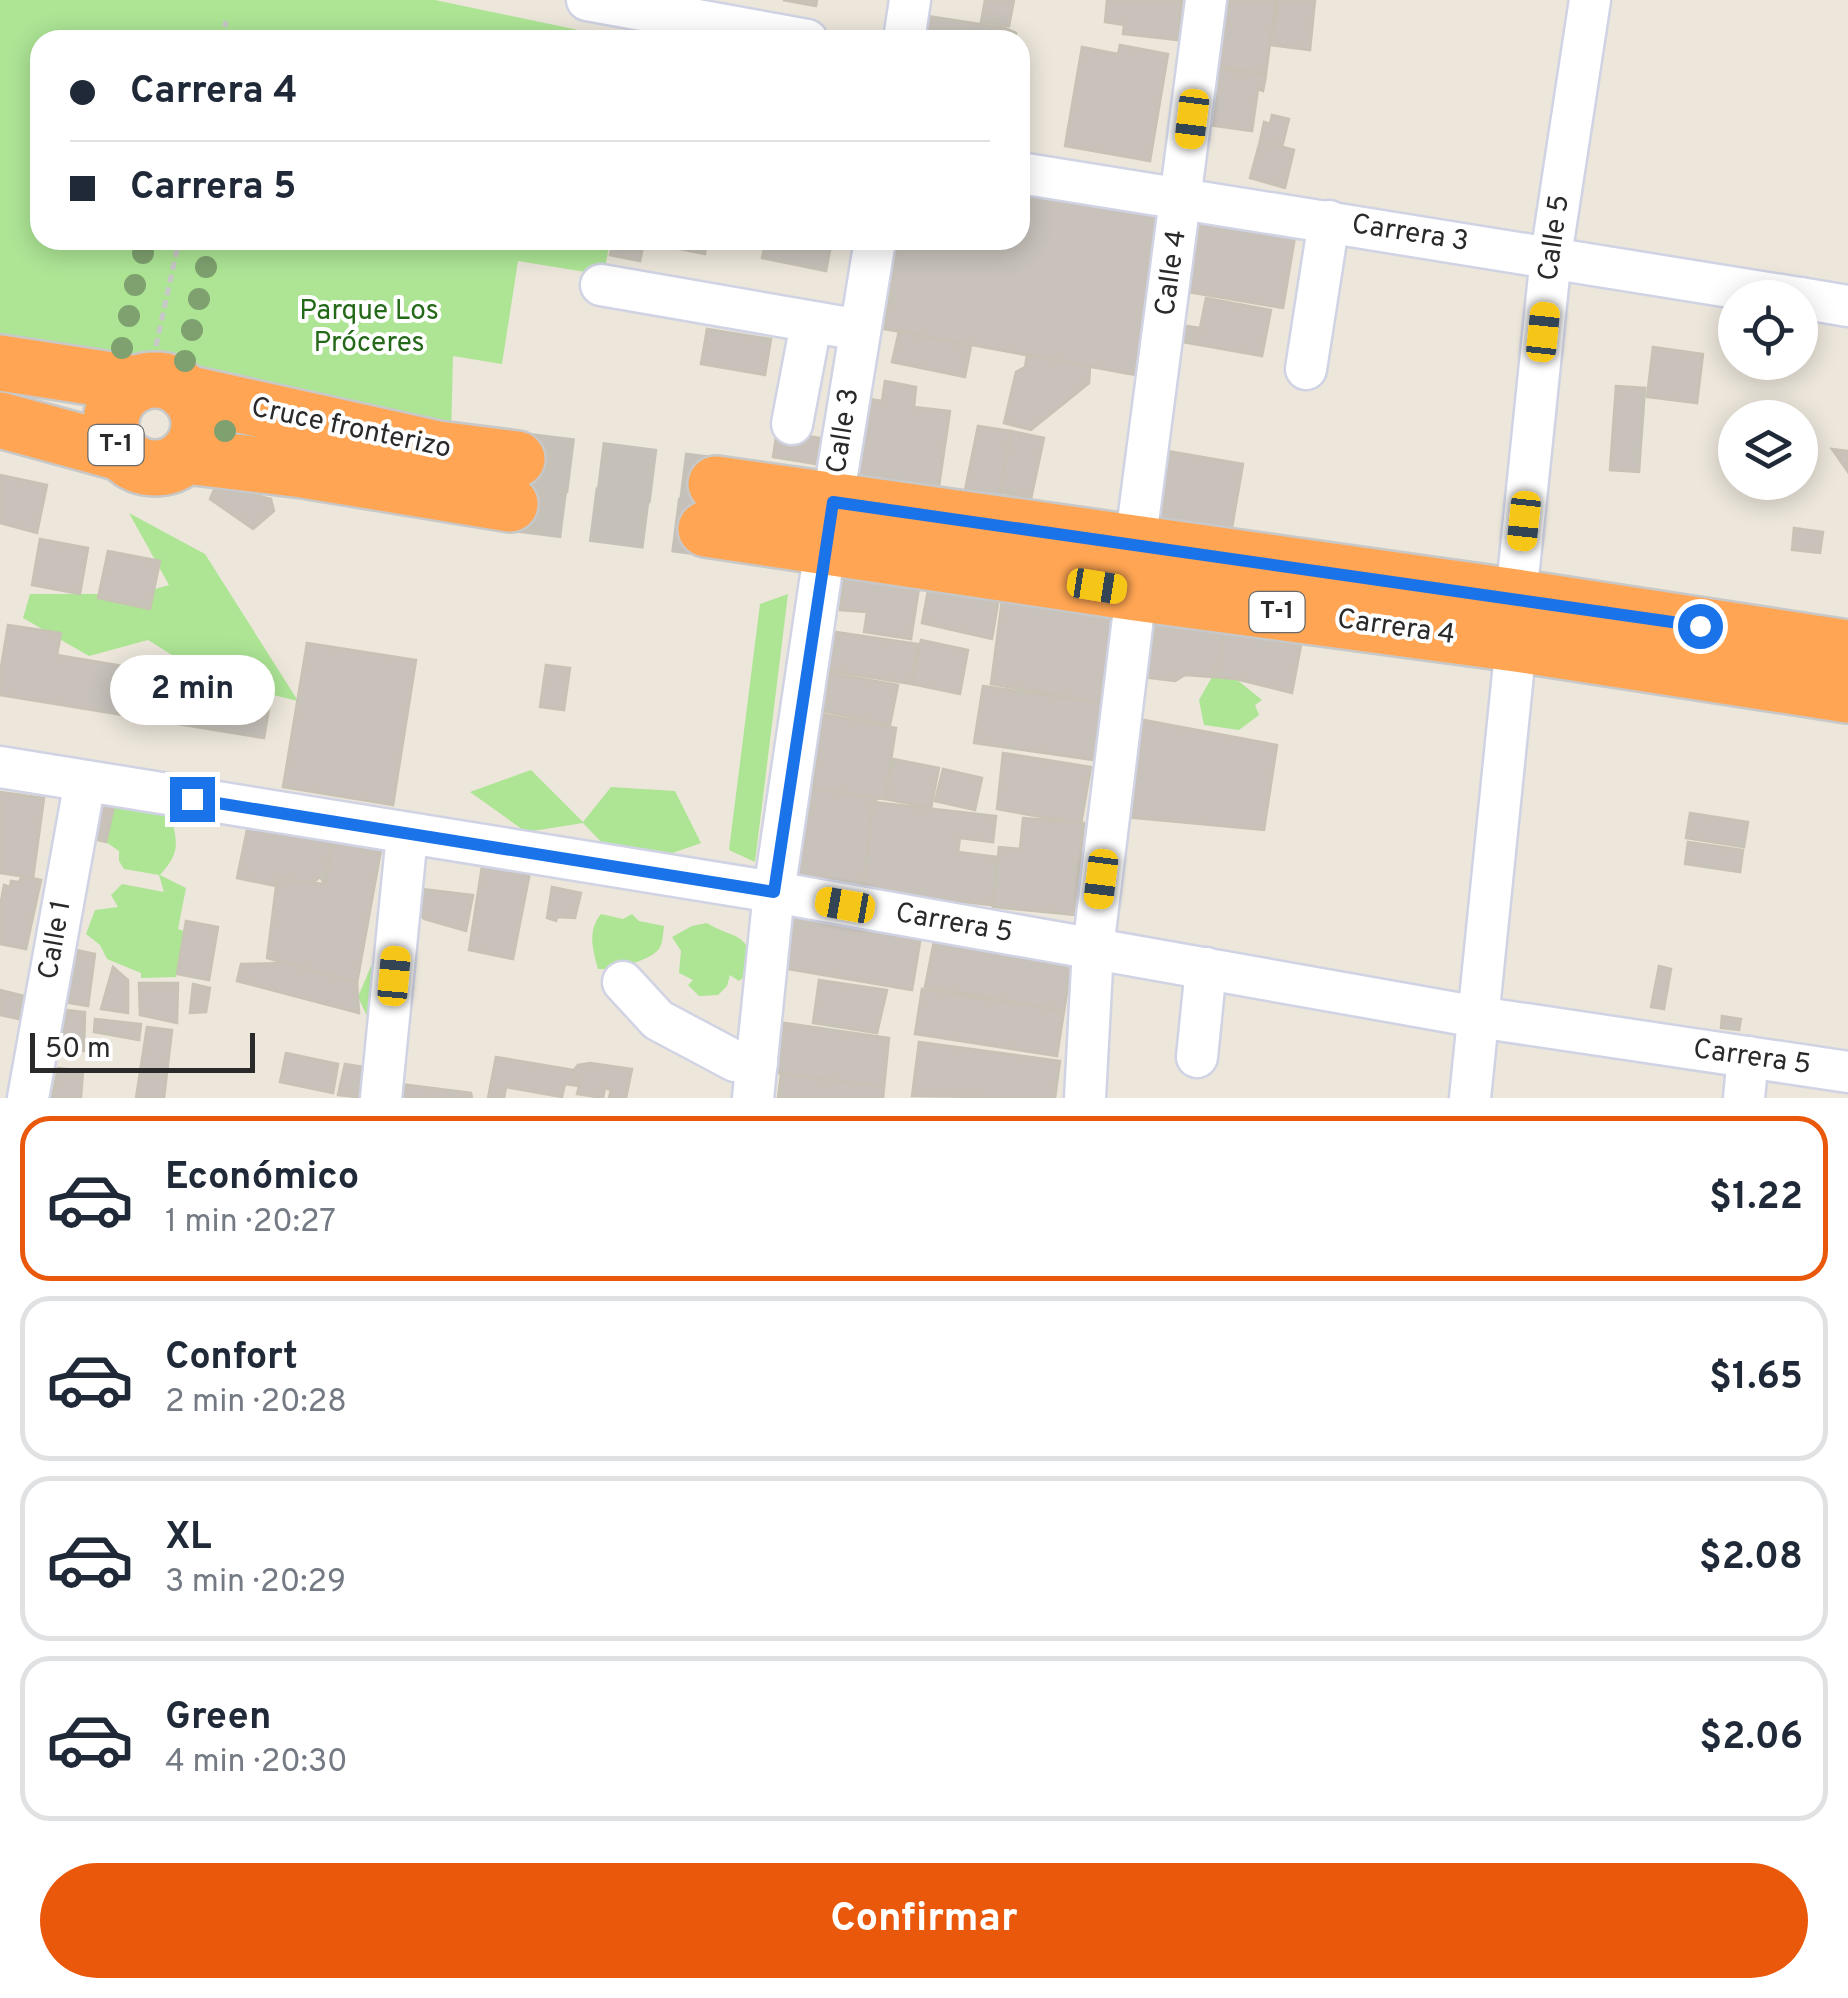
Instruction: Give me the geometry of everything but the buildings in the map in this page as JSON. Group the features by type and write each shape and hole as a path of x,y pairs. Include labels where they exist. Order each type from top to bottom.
{"highway":[{"name":"Cruce fronterizo","path":"0,363 160,374 438,449 513,482 303,470 186,456 162,468 147,468 122,454 0,420"},
{"name":"T-1","path":"122,454 114,442 111,414 125,391 160,374"},
{"path":"160,374 198,413 197,436 186,456"},
{"name":"Carrera 4","path":"711,506 1516,620 1848,648"},
{"name":"Carrera 4","path":"1516,620 1848,695"}],"street":[{"path":"587,0 752,30"},
{"path":"906,30 910,0"},
{"name":"Calle 4","path":"1085,1098 1093,949 1135,569 1206,0"},
{"name":"Calle 5","path":"1470,1098 1551,256 1590,0"},
{"name":"Carrera 3","path":"1030,175 1718,284"},
{"path":"1306,369 1329,221"},
{"name":"Calle 3","path":"755,1081 774,892 873,250"},
{"path":"601,285 860,330"},
{"name":"Carrera 3","path":"1818,301 1848,306"},
{"path":"792,424 811,324"},
{"name":"Carrera 5","path":"0,767 774,892 1478,1017 1848,1072"},
{"name":"Calle 1","path":"28,1098 85,781"},
{"path":"381,1098 407,835"},
{"path":"1197,1058 1206,968"},
{"path":"622,982 658,1020 736,1061 755,1081"},
{"path":"1744,1098 1748,1058"}],"path":[{"path":"224,30 226,21"},
{"path":"160,374 178,250"}],"green space":[{"name":"Parque Los Próceres","path":"0,0 435,0 578,30 30,30 30,250 608,250 604,275 518,261 502,364 453,356 451,437 173,376 0,345"},
{"path":"129,513 205,554 298,701 212,680 148,640 89,656 23,618 30,594 138,594 169,585"},
{"path":"788,594 755,862 729,850 760,604"},
{"path":"1212,677 1236,679 1262,700 1255,705 1259,715 1239,730 1204,725 1199,700"},
{"path":"531,770 583,822 611,787 675,791 701,843 627,869 583,823 526,832 470,792"},
{"path":"115,802 170,810 175,852 160,875 186,888 178,929 184,931 176,977 141,978 141,973 107,959 100,945 86,934 95,910 118,907 111,895 122,884 164,892 159,875 124,869 119,851 106,842"},
{"path":"601,914 623,919 632,914 639,921 664,926 659,949 630,964 598,969 593,934"},
{"path":"707,923 744,943 750,972 739,981 730,975 727,986 718,995 699,996 688,985 693,980 679,973 681,951 672,937"},
{"path":"371,966 383,974 388,1012 368,1018 358,997"}],"tunnel":[{"path":"517,459 716,484"},
{"path":"510,504 706,529"}],"route":[{"path":"192,799 774,892 833,502 1700,626"}]}
